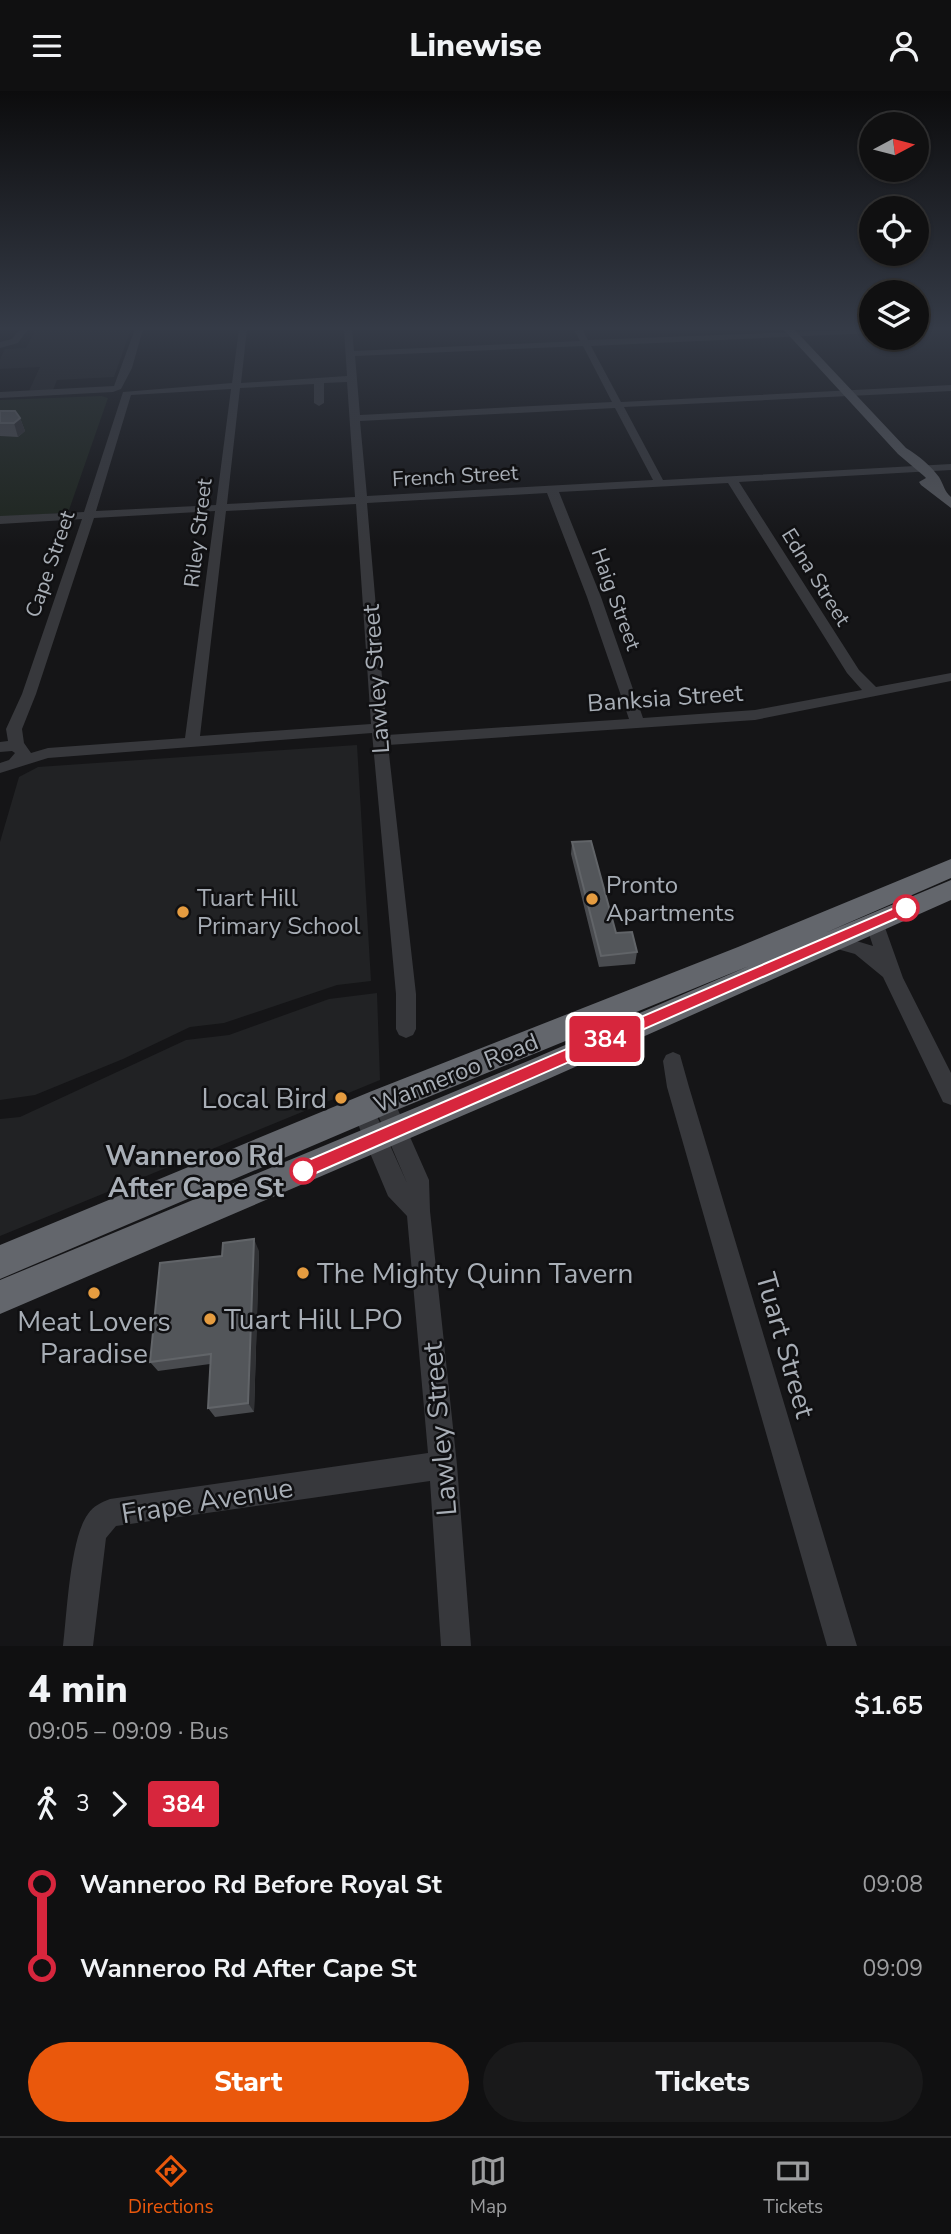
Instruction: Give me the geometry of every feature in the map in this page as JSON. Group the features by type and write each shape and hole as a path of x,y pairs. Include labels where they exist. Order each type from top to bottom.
{"highway":[{"name":"Wanneroo Road","path":"0,1262 373,1105 747,955 951,868"},
{"name":"Wanneroo Road","path":"0,1297 333,1158 951,889"},
{"path":"153,1198 171,1208 190,1206 333,1158"},
{"path":"35,1247 131,1227 138,1230 143,1239"}],"main road":[{"path":"857,402 902,451 902,457 919,468 927,484 938,490 951,504"}],"street":[{"name":"Cape Street","path":"8,757 14,729 29,694 120,402"},
{"name":"Riley Street","path":"192,742 233,402"},
{"name":"Lawley Street","path":"354,402 379,734 405,994 406,1029"},
{"path":"616,402 660,484"},
{"path":"356,418 684,402"},
{"name":"French Street","path":"0,520 951,466"},
{"name":"Edna Street","path":"731,479 854,673 872,692"},
{"name":"Haig Street","path":"552,490 594,597 638,724"},
{"name":"Banksia Street","path":"8,757 192,742 638,724 755,715 951,677"},
{"path":"874,922 893,978 951,1095"},
{"path":"830,940 862,947 872,954 893,978"},
{"name":"Tuart Street","path":"673,1061 678,1087 842,1646"},
{"name":"Lawley Street","path":"373,1105 386,1134 396,1188 418,1211 443,1465 456,1646"},
{"name":"Frape Avenue","path":"78,1646 92,1534 99,1522 110,1514 443,1465"}],"shaded area":[{"path":"0,402 107,402 69,510 62,513 0,517"},
{"name":"Tuart Hill Primary School","path":"357,745 371,981 337,985 224,1023 190,1027 123,1059 35,1095 0,1100 0,842 19,777 38,767"},
{"path":"377,993 380,1080 0,1236 0,1119 20,1117 186,1040 229,1035 329,999"}],"building":[{"path":"0,411 15,411 20,418 14,423 0,423"},
{"name":"Pronto Apartments","path":"591,841 616,933 632,932 637,952 601,956 572,842"},
{"name":"Tuart Hill LPO","path":"254,1239 248,1403 208,1408 211,1354 150,1362 160,1263 222,1256 223,1243"}],"bus line":[{"name":"384","path":"303,1171 906,908"}],"place":[{"name":"Pronto Apartments","path":"592,899"},
{"name":"Tuart Hill Primary School","path":"183,912"},
{"name":"Local Bird","path":"341,1098"},
{"name":"Wanneroo Rd After Cape St","path":"303,1171"},
{"name":"The Mighty Quinn Tavern","path":"303,1273"},
{"name":"Meat Lovers Paradise","path":"94,1293"},
{"name":"Tuart Hill LPO","path":"210,1319"}]}
